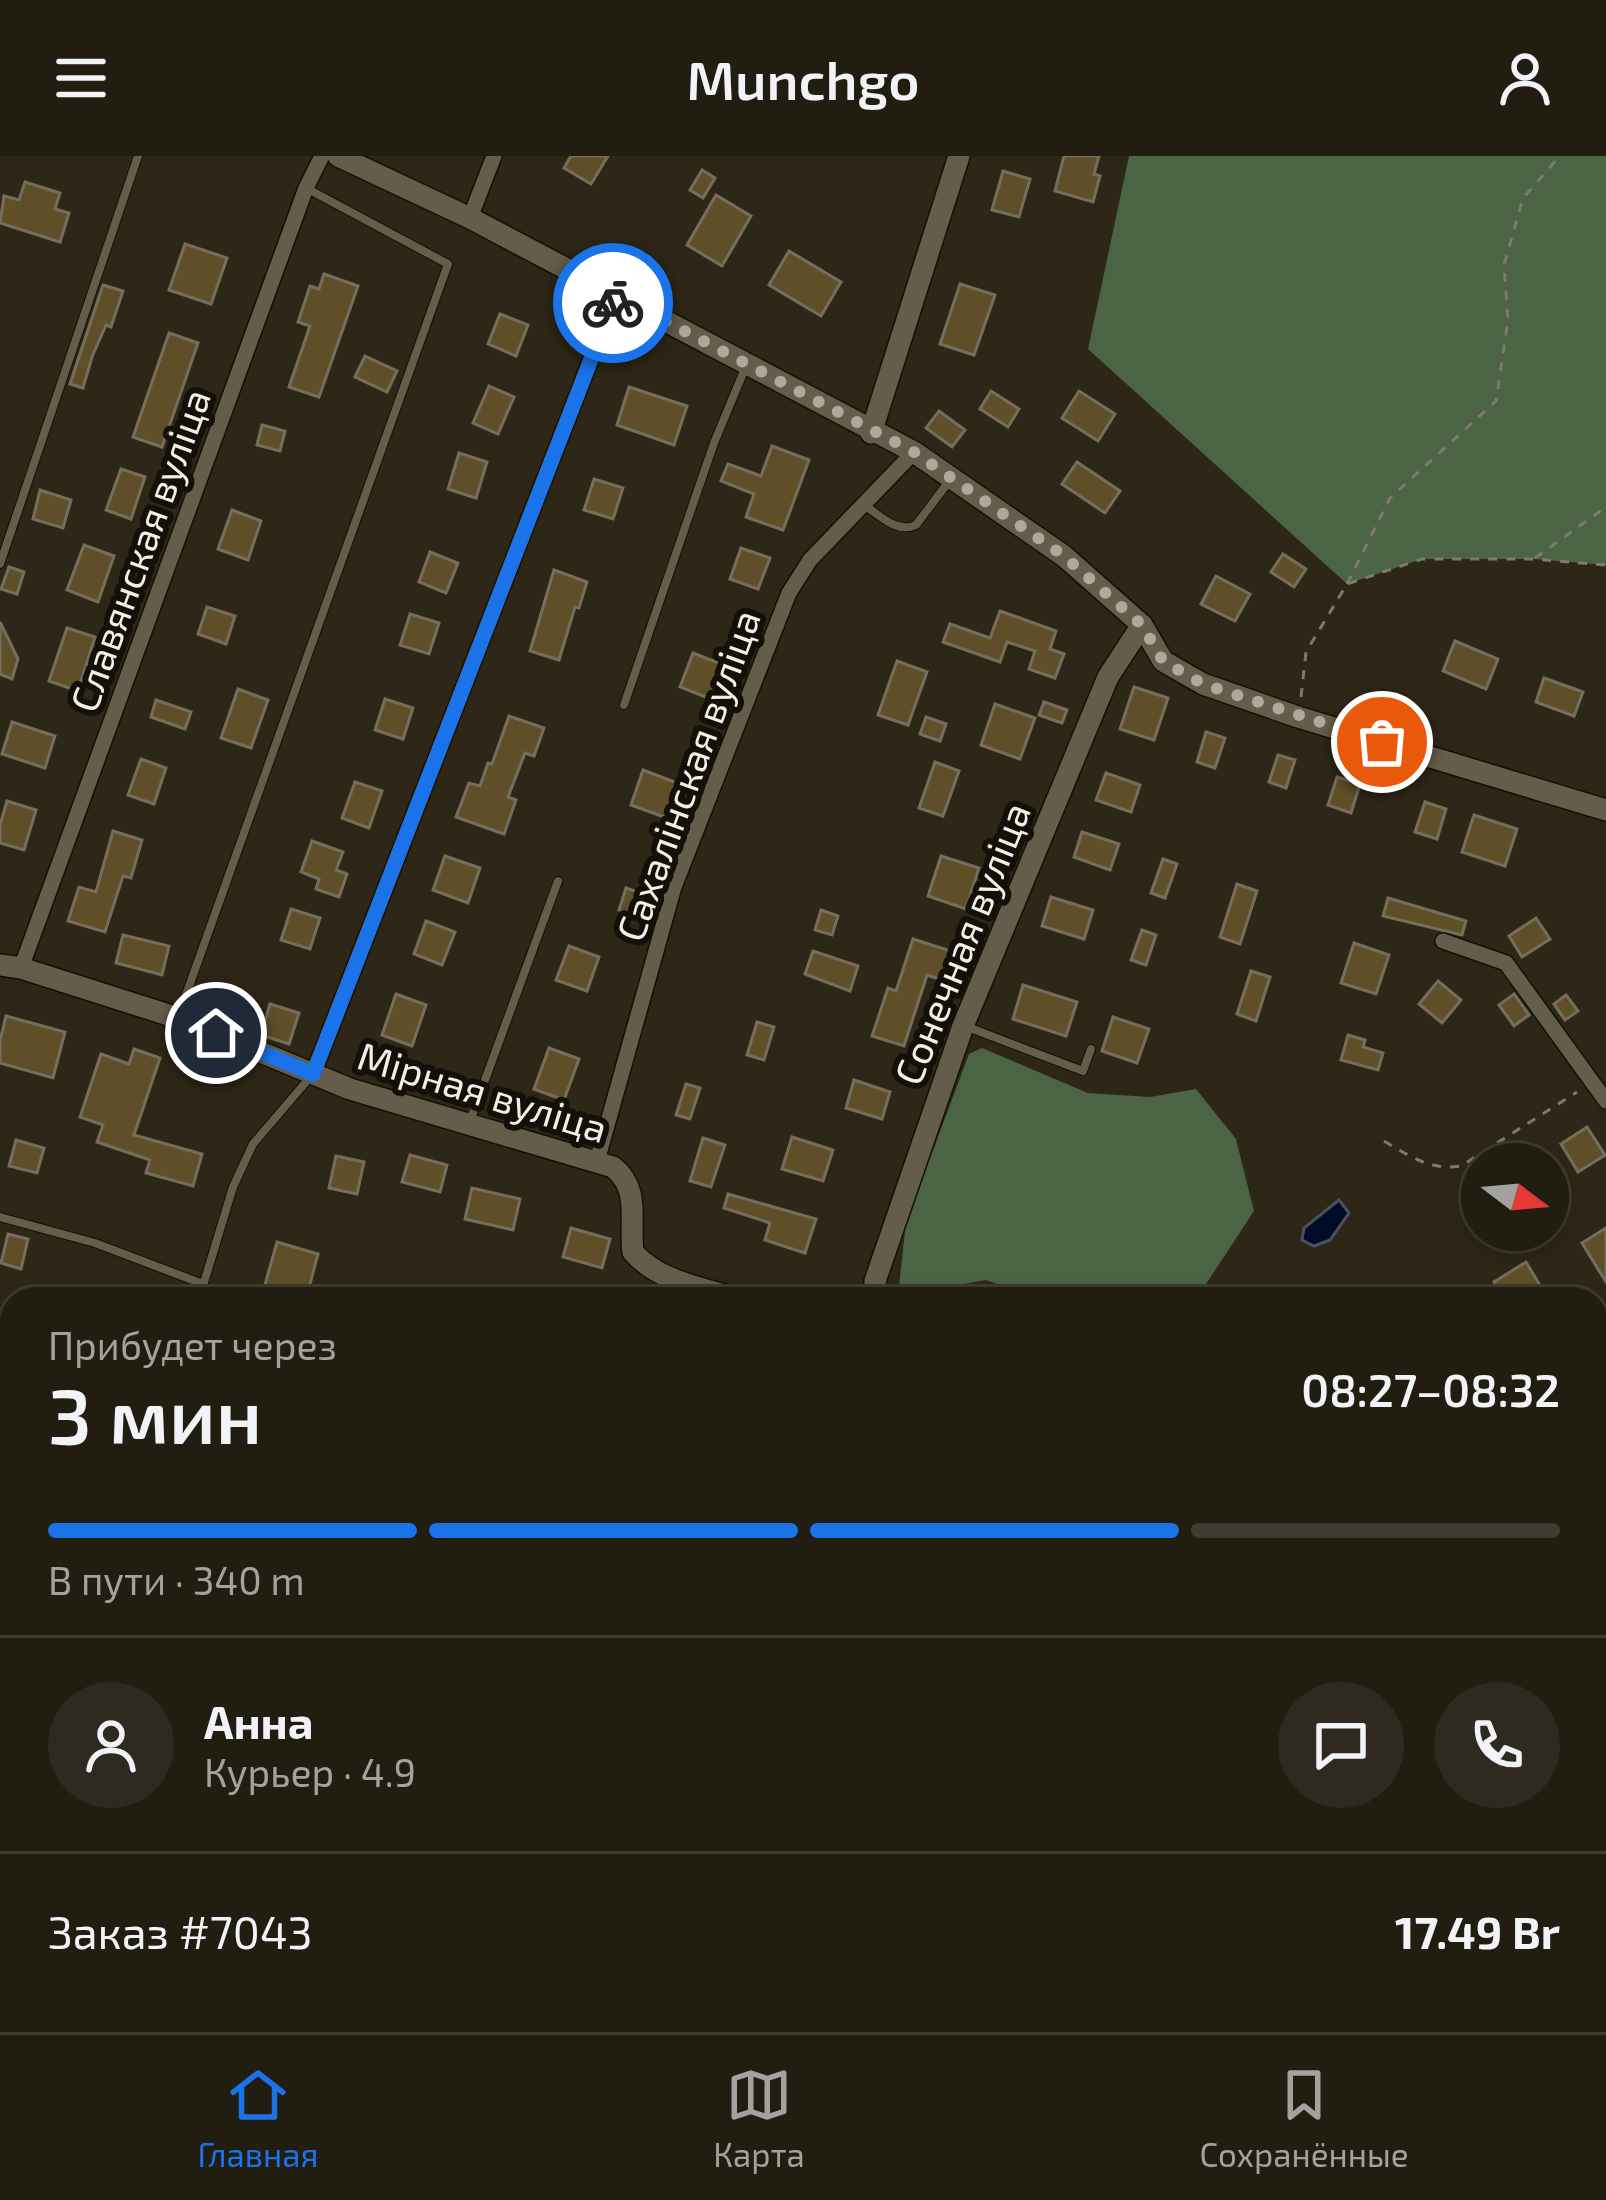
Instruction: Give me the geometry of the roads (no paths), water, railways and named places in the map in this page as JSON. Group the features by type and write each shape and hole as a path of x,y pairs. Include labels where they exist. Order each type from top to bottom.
{"street":[{"name":"Славянская вуліца","path":"10,967 322,156"},
{"path":"338,156 470,218 914,452 1064,556 1142,625 1163,661 1203,684 1606,810"},
{"path":"470,218 494,156"},
{"path":"871,433 959,156"},
{"path":"313,1074 616,295"},
{"name":"Сахалінская вуліца","path":"597,1161 674,887 789,593 809,560 914,452"},
{"name":"Сонечная вуліца","path":"875,1287 963,1026 1108,677 1142,625"},
{"path":"1443,941 1506,962 1606,1101"},
{"name":"Мірная вуліца","path":"10,967 178,1018 313,1074 467,1127 597,1161 626,1177 633,1193 633,1252 666,1276 700,1287"}],"lane":[{"path":"0,564 138,156"},
{"path":"178,1018 448,264 306,188"},
{"path":"624,705 747,364"},
{"path":"862,503 908,529 951,479"},
{"path":"467,1127 558,880"},
{"path":"963,1026 1083,1072 1091,1049"},
{"path":"202,1287 232,1187 253,1144 313,1074"},
{"path":"0,1217 95,1243 203,1284"}],"water":[{"path":"1339,1200 1349,1213 1330,1240 1314,1246 1302,1240 1304,1228"}]}
